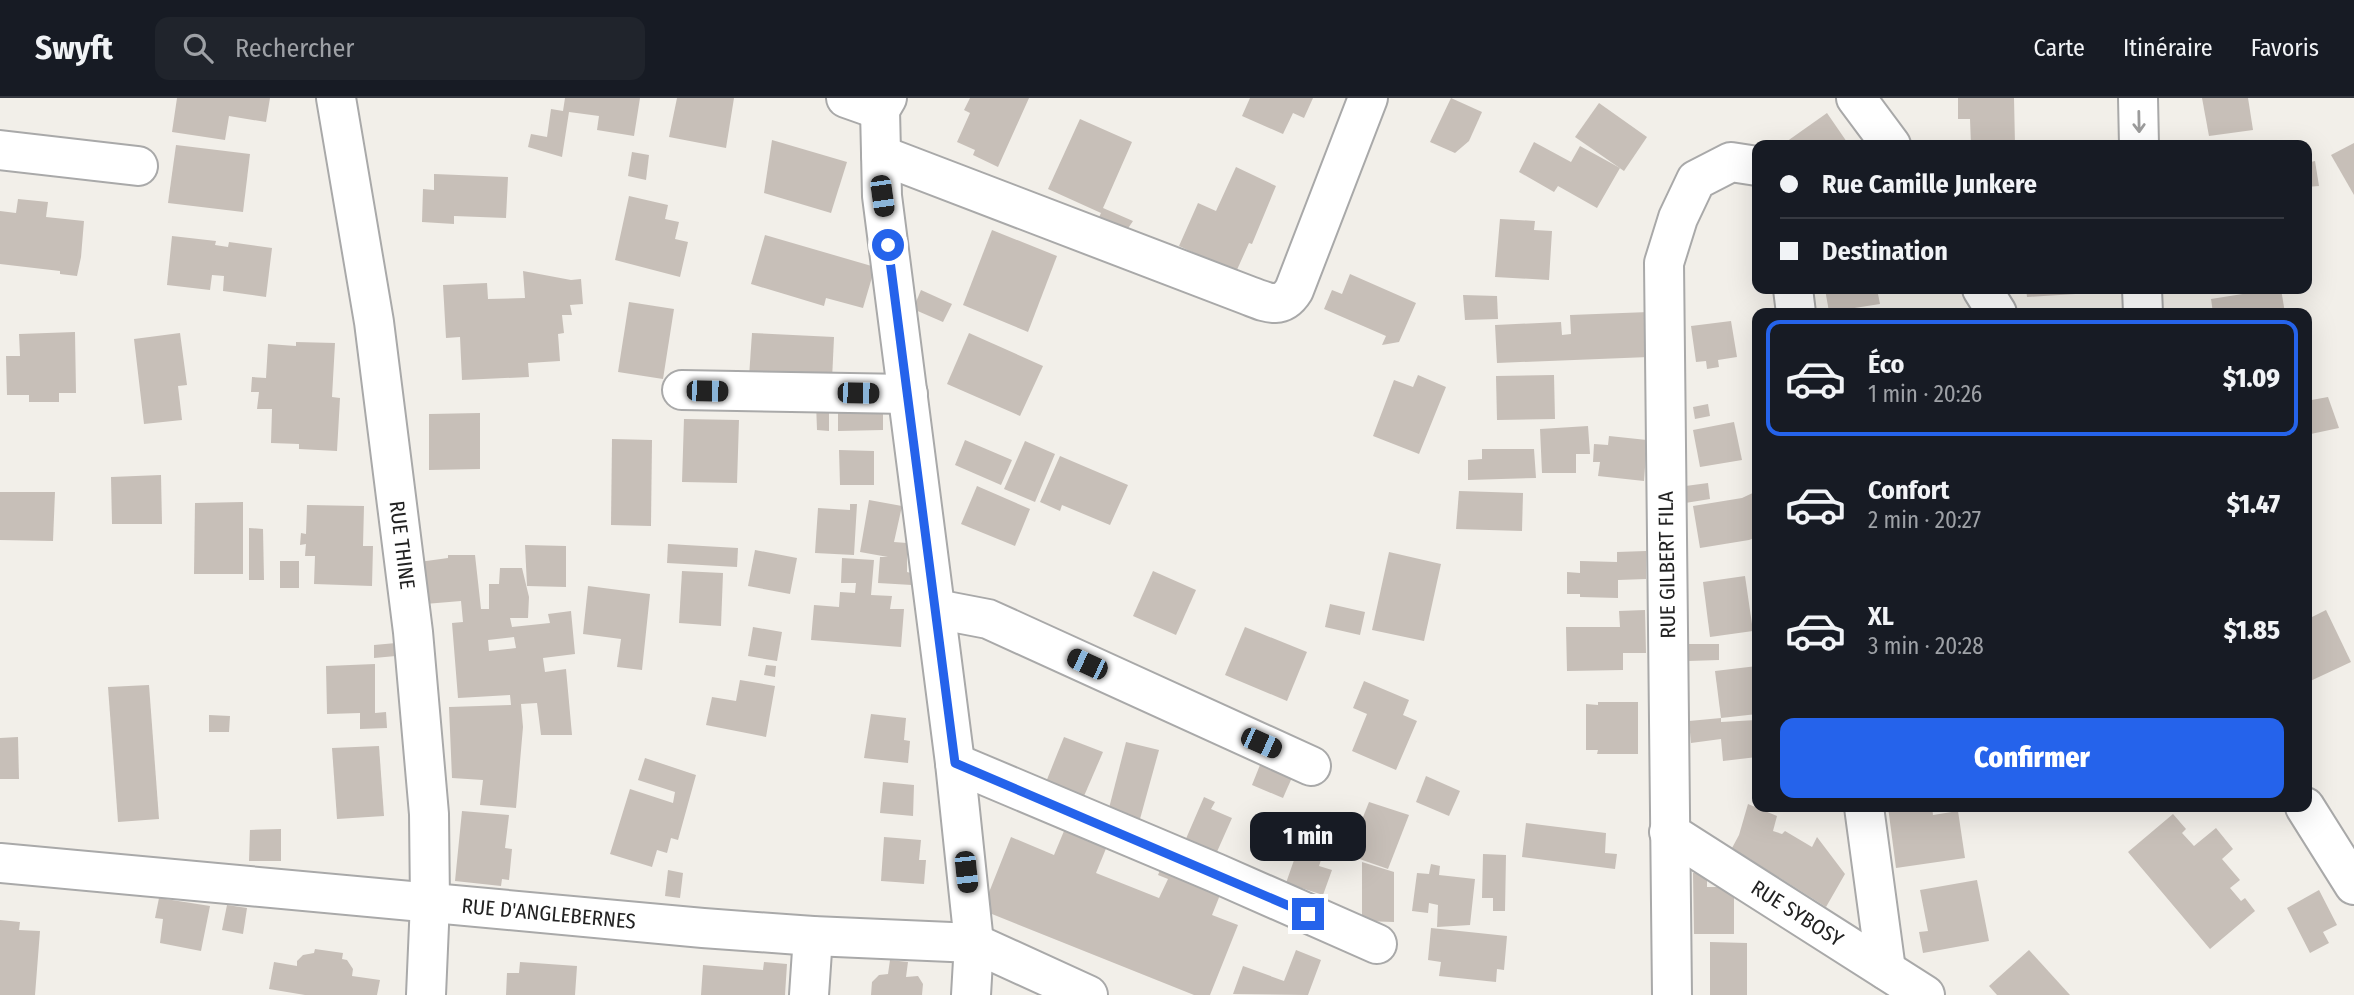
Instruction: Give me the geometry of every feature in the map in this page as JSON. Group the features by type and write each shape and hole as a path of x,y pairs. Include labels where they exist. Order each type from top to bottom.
{"street":[{"name":"RUE THINE","path":"336,98 374,322 413,632 429,814 430,902 426,995"},
{"path":"881,155 1270,303 1279,303 1288,299 1294,290 1368,98"},
{"path":"1856,98 1887,140"},
{"path":"2138,98 2139,140"},
{"path":"871,102 881,155 882,196 955,763 974,943 971,995"},
{"path":"0,150 138,166"},
{"name":"RUE GILBERT FILA","path":"1672,995 1664,262 1678,218 1696,180 1744,164"},
{"path":"682,390 908,394"},
{"path":"936,609 988,619 1311,766"},
{"path":"955,763 1377,944"},
{"path":"1865,812 1886,970"},
{"path":"2308,812 2354,885"},
{"name":"RUE SYBOSY","path":"1669,832 1926,995"},
{"name":"RUE D'ANGLEBERNES","path":"0,863 813,936 974,943 1087,995"},
{"path":"809,995 813,936"}],"building":[{"path":"177,98 270,98 266,122 229,116 225,140 172,132"},
{"path":"565,98 640,98 634,136 597,130 599,116 569,112 562,157 528,147 531,134 547,137 551,109 563,111"},
{"path":"677,98 734,98 726,148 669,137"},
{"path":"970,98 1029,98 998,167 973,155 975,150 957,142 970,113 964,110"},
{"path":"1250,98 1313,98 1304,118 1293,113 1283,134 1242,116"},
{"path":"1451,98 1482,112 1469,141 1455,153 1430,142"},
{"path":"1958,98 2014,98 2015,140 1971,140 1970,119 1958,119"},
{"path":"2202,98 2248,98 2253,130 2209,136"},
{"path":"1599,103 1647,137 1624,171 1575,137"},
{"path":"1827,113 1846,140 1789,140"},
{"path":"1080,119 1132,142 1103,208 1133,221 1120,240 1094,228 1101,213 1048,189"},
{"path":"772,140 847,162 831,213 764,193"},
{"path":"1534,142 1571,162 1580,146 1620,168 1597,208 1558,186 1554,192 1519,172"},
{"path":"2354,143 2354,195 2331,155"},
{"path":"176,145 250,154 243,212 168,203"},
{"path":"632,152 649,155 646,180 628,176"},
{"path":"2315,161 2319,186 2312,187 2312,162"},
{"path":"1236,167 1276,186 1252,244 1249,243 1236,272 1179,246 1198,203 1216,211"},
{"path":"434,174 508,177 506,218 454,216 454,224 422,222 423,189 434,190"},
{"path":"629,196 668,205 665,219 679,222 675,239 688,242 680,277 615,260"},
{"path":"18,199 48,202 46,217 84,221 77,276 60,274 60,271 0,264 0,211 16,213"},
{"path":"1500,219 1535,221 1534,230 1552,231 1549,280 1495,277"},
{"path":"992,230 1057,256 1028,332 963,305"},
{"path":"765,235 875,267 863,308 826,298 824,306 751,284"},
{"path":"172,236 216,241 215,245 228,247 229,242 272,248 266,297 223,291 224,276 212,275 210,290 167,285"},
{"path":"523,271 571,280 581,279 583,304 570,305 572,315 562,315 564,333 558,334 560,361 528,363 529,377 462,380 460,337 446,338 443,285 487,283 488,299 525,298"},
{"path":"1350,274 1416,303 1399,342 1382,345 1386,336 1324,309 1332,290 1342,294"},
{"path":"921,290 952,304 943,322 913,309"},
{"path":"1826,294 1878,294 1880,304 1854,308 1828,308"},
{"path":"2027,294 2075,294 2027,297"},
{"path":"2242,294 2282,294 2284,308 2212,308 2211,299"},
{"path":"1463,295 1497,296 1498,319 1465,320"},
{"path":"629,302 674,309 663,379 618,372"},
{"path":"1649,312 1649,357 1497,363 1495,325 1561,322 1562,335 1571,334 1570,315"},
{"path":"1731,321 1737,357 1718,360 1719,367 1707,369 1706,361 1696,362 1691,326"},
{"path":"75,332 76,393 59,393 59,402 29,402 29,395 7,395 6,356 20,356 19,334"},
{"path":"180,333 187,385 178,386 182,420 144,424 134,339"},
{"path":"752,333 834,337 832,380 749,377"},
{"path":"969,333 1043,366 1020,416 947,384"},
{"path":"296,342 335,343 332,397 340,398 337,451 299,449 299,444 271,443 272,409 257,409 259,392 251,392 252,377 266,378 268,344 296,346"},
{"path":"1418,375 1446,387 1419,454 1373,436 1394,380 1413,387"},
{"path":"1554,375 1555,419 1497,420 1496,376"},
{"path":"2328,397 2339,428 2312,434 2312,400"},
{"path":"883,402 883,430 838,431 838,412 829,412 829,431 817,430 816,403"},
{"path":"1708,404 1710,416 1695,419 1693,407"},
{"path":"480,413 480,469 429,470 429,414"},
{"path":"684,419 739,420 737,483 682,482"},
{"path":"1734,422 1742,460 1700,467 1693,430"},
{"path":"1588,426 1590,454 1576,454 1576,473 1542,473 1540,429"},
{"path":"1609,436 1647,440 1644,481 1598,476 1600,462 1593,462 1594,444 1608,445"},
{"path":"612,439 652,440 651,526 611,525"},
{"path":"965,440 1012,460 1001,485 955,465"},
{"path":"1025,441 1055,454 1035,502 1004,489"},
{"path":"1482,449 1534,449 1536,478 1468,480 1468,460 1482,459"},
{"path":"839,450 874,451 874,485 840,485"},
{"path":"1060,456 1128,485 1110,525 1062,505 1060,511 1040,502"},
{"path":"161,475 162,524 112,524 111,477"},
{"path":"1708,483 1710,499 1679,504 1678,487"},
{"path":"977,486 1030,509 1015,546 961,524"},
{"path":"1459,491 1523,493 1522,531 1456,529"},
{"path":"0,492 55,492 53,541 0,540"},
{"path":"1752,493 1752,539 1700,548 1693,506 1742,498"},
{"path":"869,500 902,506 894,542 907,543 907,572 911,573 912,585 878,583 880,557 888,557 860,552"},
{"path":"243,502 243,574 194,574 195,503"},
{"path":"850,504 857,504 854,555 815,553 818,508 850,510"},
{"path":"307,505 364,506 363,546 373,546 372,586 314,584 315,556 305,556 306,544 300,545 301,533 306,534"},
{"path":"249,528 263,529 264,580 249,580"},
{"path":"668,544 738,548 737,567 667,563"},
{"path":"525,545 566,546 566,587 527,586"},
{"path":"755,550 797,558 790,594 748,586"},
{"path":"1646,551 1646,579 1618,580 1618,598 1567,594 1567,572 1580,573 1580,561 1617,562 1617,552"},
{"path":"1389,552 1441,564 1424,641 1372,630"},
{"path":"448,555 475,555 481,609 489,609 489,584 499,584 500,568 522,568 529,597 528,618 510,618 512,627 550,623 548,614 571,611 575,654 543,658 545,672 566,669 572,735 541,735 537,703 521,704 523,727 516,808 480,805 483,780 452,778 449,707 511,705 510,695 458,698 452,623 463,622 461,601 425,604 419,562 448,558","holes":["514,637 516,648 489,651 488,640"]},
{"path":"842,558 874,560 871,595 892,596 890,609 904,609 901,647 811,640 814,605 839,607 840,592 855,593 856,583 841,583"},
{"path":"280,561 299,561 299,588 280,588"},
{"path":"682,571 723,573 721,626 679,623"},
{"path":"1153,571 1196,590 1176,635 1133,616"},
{"path":"1745,576 1752,631 1710,637 1703,582"},
{"path":"588,586 650,594 642,670 617,667 621,639 583,634"},
{"path":"1330,604 1365,612 1360,635 1325,627"},
{"path":"1645,610 1646,653 1623,653 1623,670 1567,671 1566,627 1620,627 1619,611"},
{"path":"2326,610 2351,662 2312,680 2312,617"},
{"path":"753,627 782,632 777,661 748,656"},
{"path":"1245,627 1307,652 1287,701 1225,675"},
{"path":"396,643 396,656 374,658 374,645"},
{"path":"1689,644 1719,644 1719,660 1688,661"},
{"path":"375,664 375,713 386,712 387,728 360,729 360,713 327,714 326,666"},
{"path":"766,665 776,666 775,677 764,675"},
{"path":"1752,667 1752,715 1721,718 1715,671"},
{"path":"740,680 775,686 766,737 706,725 712,697 736,701"},
{"path":"1364,681 1409,700 1403,715 1417,721 1396,770 1352,751 1367,714 1353,708"},
{"path":"149,685 159,819 118,822 108,687"},
{"path":"1598,702 1638,702 1638,754 1597,754 1598,750 1586,750 1586,704 1598,705"},
{"path":"871,714 906,718 904,740 910,741 908,763 864,758"},
{"path":"209,715 230,716 229,732 209,732"},
{"path":"1721,718 1721,722 1752,720 1752,758 1723,761 1721,739 1691,743 1689,721"},
{"path":"18,737 19,779 0,779 0,738"},
{"path":"1064,737 1103,752 1081,803 1044,787"},
{"path":"1126,742 1159,750 1140,819 1108,812"},
{"path":"379,746 384,816 337,819 332,748"},
{"path":"645,758 696,775 678,840 671,838 667,853 657,850 652,867 610,854 630,789 673,803 675,792 638,780"},
{"path":"1262,760 1294,773 1283,798 1252,785"},
{"path":"1426,776 1460,791 1449,816 1416,802"},
{"path":"883,782 914,785 913,816 880,813"},
{"path":"1204,797 1215,802 1211,809 1232,818 1216,854 1185,841"},
{"path":"1369,802 1409,815 1388,869 1348,855"},
{"path":"1748,804 1752,806 1752,812 1767,812 1777,816 1773,831 1782,834 1785,831 1812,847 1817,837 1845,874 1826,907 1732,848 1739,835"},
{"path":"1064,809 1114,829 1096,873 1159,898 1168,879 1158,875 1170,846 1230,870 1212,915 1238,925 1210,995 1194,995 982,910 1011,837 1054,855 1064,831 1056,828"},
{"path":"462,811 509,815 505,848 512,849 509,880 502,879 501,886 455,881"},
{"path":"1889,812 1933,812 1933,815 1958,812 1965,858 1896,868"},
{"path":"2173,814 2186,829 2182,833 2194,846 2216,828 2233,849 2222,859 2240,880 2230,888 2241,901 2245,898 2255,911 2210,949 2128,852"},
{"path":"1526,823 1606,833 1605,853 1617,854 1615,869 1522,857"},
{"path":"281,829 281,861 249,861 250,830"},
{"path":"884,837 921,840 919,860 926,860 924,884 881,881"},
{"path":"1300,843 1324,851 1319,866 1332,870 1323,895 1286,883"},
{"path":"1483,854 1506,855 1505,911 1493,911 1493,898 1482,898"},
{"path":"1362,862 1394,872 1394,922 1362,921"},
{"path":"1431,864 1440,866 1439,875 1475,879 1470,925 1437,927 1438,905 1429,903 1428,913 1412,911 1417,873 1429,874"},
{"path":"668,870 683,873 680,898 665,896"},
{"path":"1693,873 1707,873 1707,887 1734,887 1734,934 1694,934"},
{"path":"1977,880 1989,941 1923,953 1919,932 1928,931 1920,890"},
{"path":"2319,890 2337,925 2323,932 2329,943 2310,953 2287,908"},
{"path":"159,898 210,906 201,951 160,943 163,919 155,918"},
{"path":"227,905 247,908 243,934 222,930"},
{"path":"0,920 20,922 19,930 40,931 35,995 0,995"},
{"path":"1431,928 1507,936 1504,970 1497,969 1496,982 1439,976 1441,962 1428,960"},
{"path":"1710,942 1747,943 1747,995 1710,995"},
{"path":"315,949 343,953 342,959 347,960 353,969 352,976 380,980 377,995 305,995 269,989 274,962 297,966 297,961 303,955 314,953"},
{"path":"1296,950 1321,960 1308,995 1233,994 1243,966 1284,981"},
{"path":"2029,950 2070,995 1997,995 1989,986"},
{"path":"890,960 908,962 906,977 918,976 923,984 922,995 871,995 872,982 879,975 888,974"},
{"path":"520,962 577,966 575,995 506,995 507,973 519,973"},
{"path":"764,962 787,964 785,995 701,995 703,965 763,970"}],"route":[{"path":"888,245 955,763 1308,914"}]}
